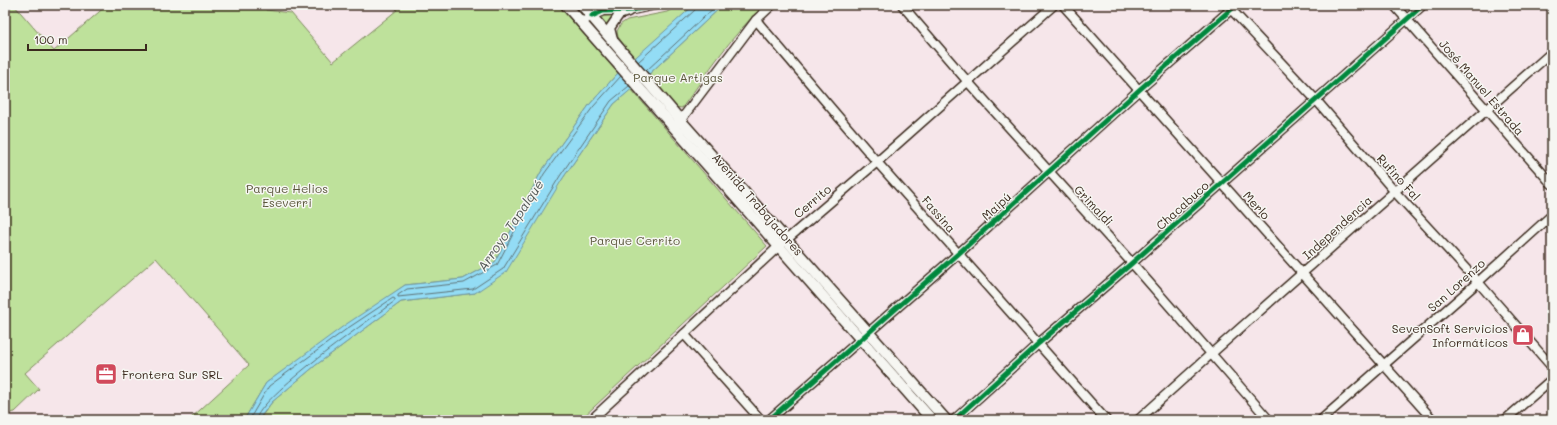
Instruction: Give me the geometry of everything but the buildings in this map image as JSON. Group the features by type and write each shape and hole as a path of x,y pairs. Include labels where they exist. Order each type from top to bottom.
{"main road":[{"name":"Avenida Trabajadores","path":"566,5 606,51 660,105 786,239 946,420"},
{"name":"Avenida Trabajadores","path":"582,5 615,43 660,105"},
{"name":"Avenida Trabajadores","path":"677,124 778,247 932,420"}],"street":[{"path":"615,43 610,28 614,20 619,15 632,10 655,5"},
{"path":"677,124 756,20 772,5"},
{"name":"Grimaldi","path":"902,5 968,82 1132,263 1270,420"},
{"name":"Cerrito","path":"593,419 786,239 877,162 1054,5"},
{"name":"Merlo","path":"1063,5 1433,420"},
{"name":"José Manuel Estrada","path":"1394,5 1552,184"},
{"name":"Chacabuco","path":"954,420 1039,343 1317,101 1423,5"},
{"name":"Maipú","path":"769,420 958,254 1231,7"},
{"name":"Rufino Fal","path":"1231,7 1317,101 1395,192 1478,282 1552,367"},
{"path":"581,23 603,11 632,10"},
{"name":"Fassina","path":"756,20 877,162 1106,420"},
{"name":"Independencia","path":"1138,420 1552,52"},
{"name":"San Lorenzo","path":"1321,420 1385,365 1552,215"},
{"path":"684,334 761,420"},
{"path":"1505,420 1552,379"}],"green space":[{"name":"Parque Helios Eseverri","path":"5,5 14,5 54,51 107,5 262,5 266,10 291,13 333,62 397,10 393,5 558,5 618,73 590,104 541,172 495,262 463,279 405,285 266,383 244,420 189,420 249,365 156,258 25,373 39,389 15,412 5,414"},
{"name":"Parque Artigas","path":"679,5 694,5 635,60 618,37 617,31 621,24 627,20 667,12"},
{"name":"Parque Artigas","path":"723,5 765,5 731,41 682,108 674,107 648,75"},
{"path":"616,13 606,26 600,19 605,15"},
{"name":"Parque Cerrito","path":"631,89 767,246 580,420 259,420 272,402 316,365 401,302 475,293 563,178 614,104"}],"water":[{"path":"694,5 723,5 648,75 614,104 563,178 506,272 475,293 401,302 316,365 272,402 258,420 244,420 266,383 345,325 405,285 463,279 495,262 541,172 590,104 618,73"}],"cycle path":[{"path":"592,16 603,11 632,10 655,5"},
{"path":"769,420 958,254 1139,90 1236,5"},
{"path":"954,420 1039,343 1132,263 1423,5"}],"place":[{"name":"SevenSoft Servicios Informáticos","path":"1523,335"},
{"name":"Frontera Sur SRL","path":"106,374"}],"water label":[{"name":"Arroyo Tapalqué","path":"510,225"}]}
